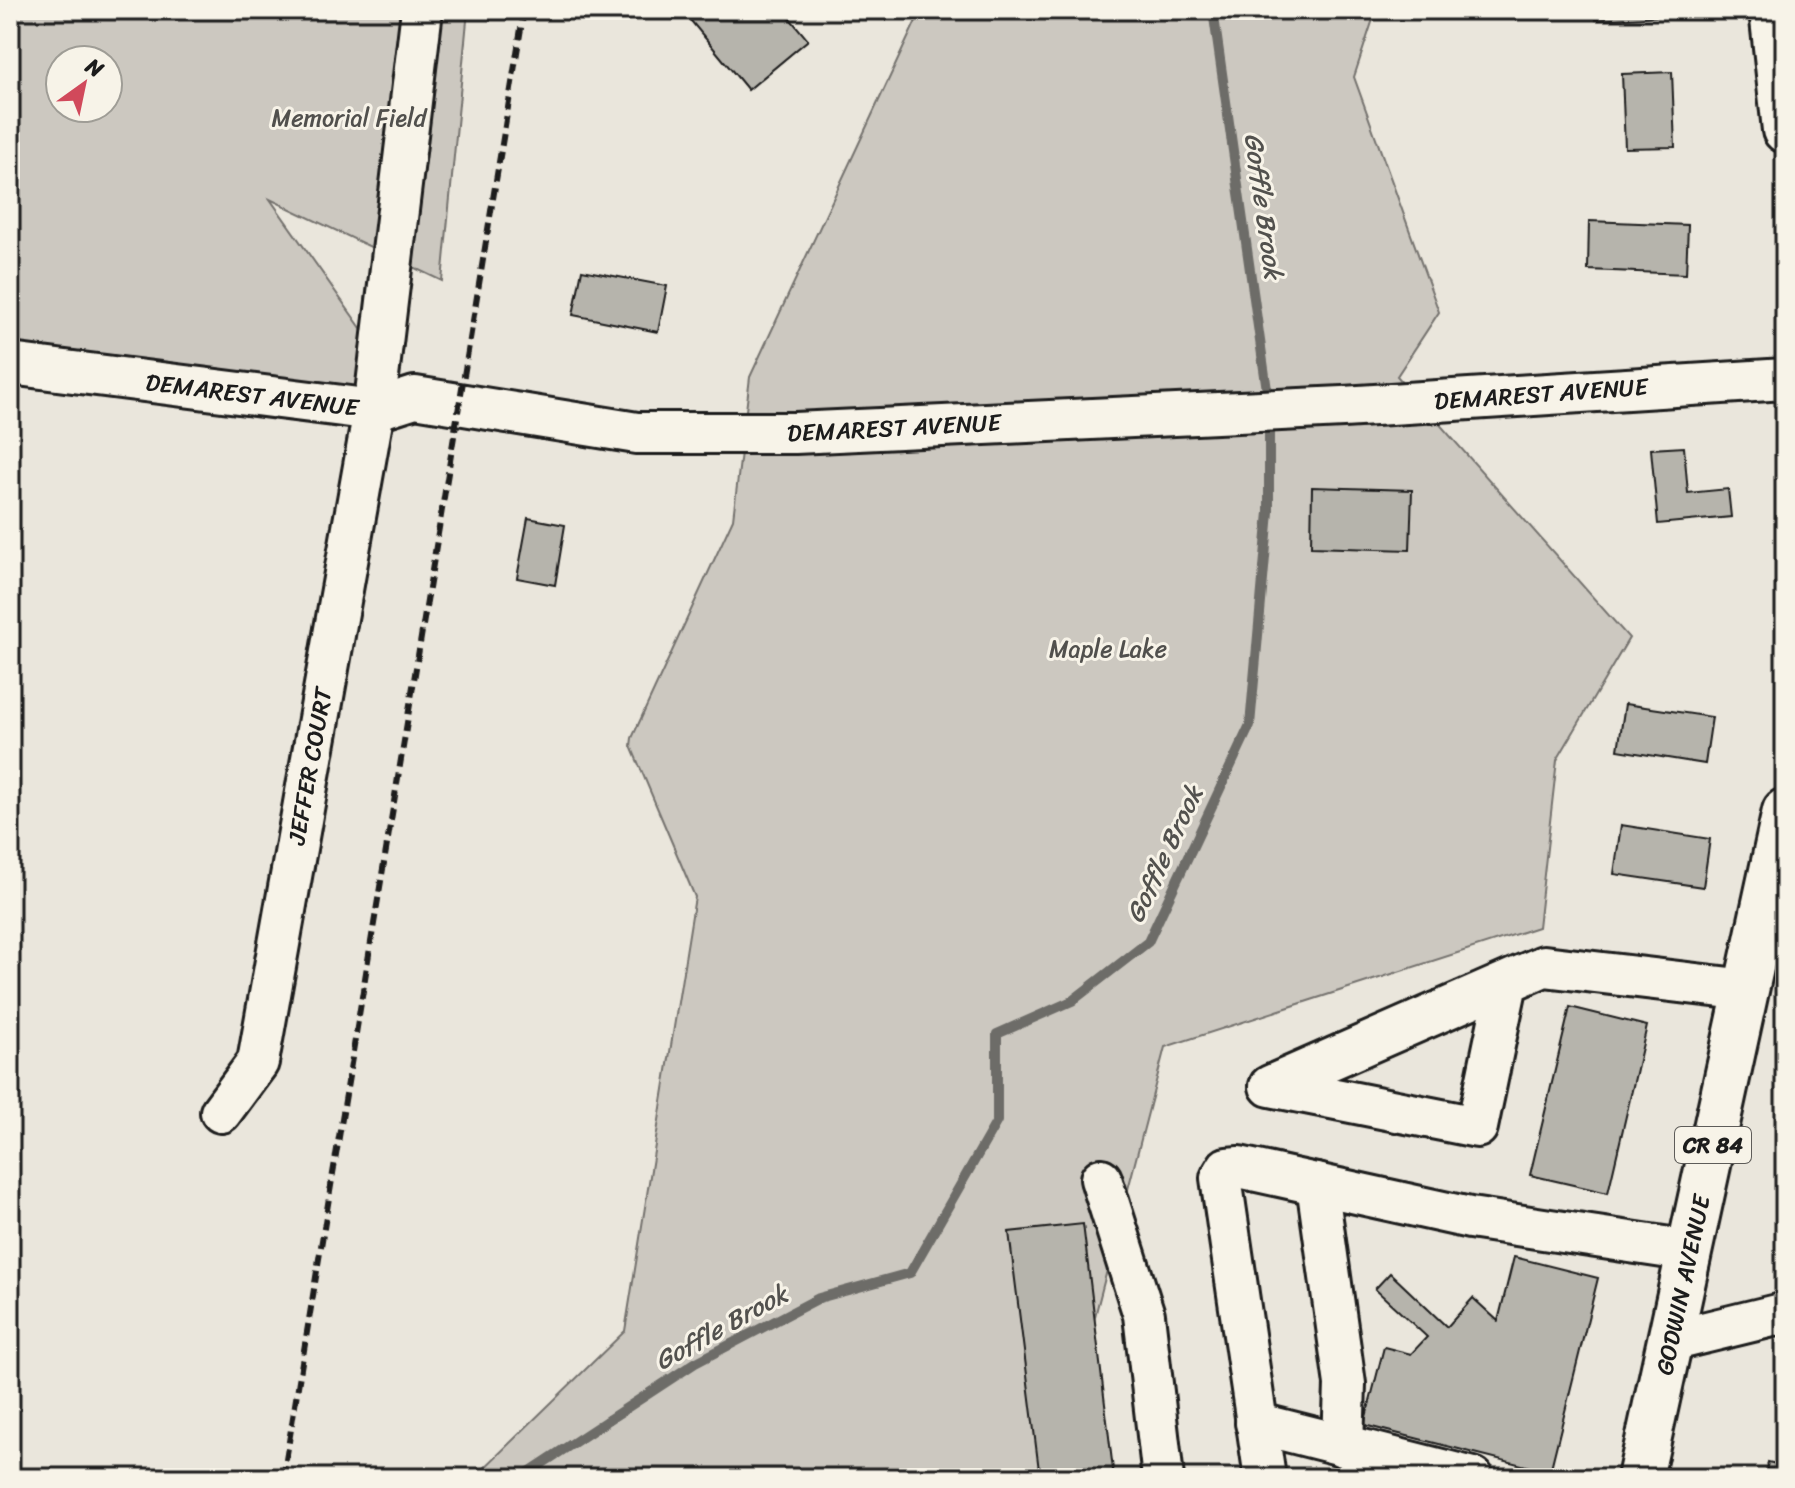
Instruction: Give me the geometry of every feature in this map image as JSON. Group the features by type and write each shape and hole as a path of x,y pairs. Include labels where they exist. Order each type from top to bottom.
{"main road":[{"path":"1772,10 1785,130"},
{"name":"GODWIN AVENUE","path":"1640,1478 1785,811"}],"street":[{"name":"JEFFER COURT","path":"221,1112 258,1062 374,410 422,10"},
{"name":"DEMAREST AVENUE","path":"10,364 374,410 415,397 637,433 795,433 1343,407 1785,379"},
{"path":"1507,983 1477,1127 1270,1086 1544,966 1747,990"},
{"path":"1265,1478 1221,1178 1227,1168 1239,1167 1470,1218 1690,1251"},
{"path":"1101,1179 1144,1315 1163,1478"},
{"path":"1317,1184 1345,1384 1343,1446"},
{"path":"1670,1341 1785,1313"},
{"path":"1256,1423 1473,1478"}],"green space":[{"name":"Memorial Field","path":"10,10 468,10 442,281 270,199 416,406 10,368"},
{"name":"Maple Lake","path":"921,10 1376,10 1354,77 1439,312 1397,376 1629,638 1557,760 1538,927 1165,1047 1053,1478 474,1478 625,1331 695,897 631,746 632,738 733,519 750,377"}],"building":[{"path":"682,10 783,10 808,40 748,90"},
{"path":"1595,10 1660,10 1661,16 1596,20"},
{"path":"1672,72 1675,147 1625,148 1622,74"},
{"path":"1589,221 1688,225 1686,274 1588,270"},
{"path":"582,270 667,286 658,332 573,315"},
{"path":"1684,447 1688,493 1728,489 1731,517 1658,524 1651,449"},
{"path":"1312,487 1412,490 1410,550 1311,547"},
{"path":"528,518 565,525 555,585 517,578"},
{"path":"1625,704 1712,717 1705,764 1618,750"},
{"path":"1621,825 1710,839 1703,887 1614,874"},
{"path":"1570,1007 1647,1026 1608,1193 1530,1175"},
{"path":"1083,1224 1114,1478 1040,1478 1009,1232"},
{"path":"1514,1257 1598,1278 1550,1472 1364,1425 1384,1347 1411,1354 1427,1337 1375,1289 1390,1273 1447,1327 1473,1298 1498,1321"},
{"path":"1768,1462 1785,1466 1785,1478 1765,1478"}],"waterway":[{"name":"Goffle Brook","path":"1213,10 1269,404"},
{"name":"Goffle Brook","path":"520,1478 695,1363 819,1298 910,1273 997,1121 997,1034 1072,1001 1148,942 1250,725 1269,512 1269,420"}],"railway":[{"path":"283,1478 524,10"}]}
